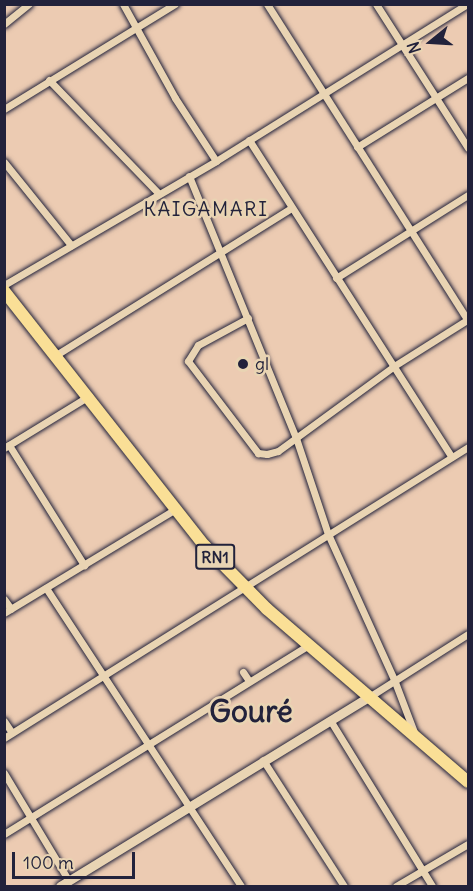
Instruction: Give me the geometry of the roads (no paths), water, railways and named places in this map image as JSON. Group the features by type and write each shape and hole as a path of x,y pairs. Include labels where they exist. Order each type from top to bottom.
{"highway":[{"name":"RN1","path":"4,291 176,509 245,588 468,782"}],"main road":[{"path":"60,886 369,697"}],"street":[{"path":"4,24 29,4"},
{"path":"123,4 216,160"},
{"path":"4,108 175,4"},
{"path":"248,318 198,345 190,353 190,368 258,453 278,451 394,366 468,321 267,4"},
{"path":"376,4 468,148"},
{"path":"4,285 249,140 467,4"},
{"path":"357,147 468,78"},
{"path":"49,80 159,194"},
{"path":"249,140 452,457"},
{"path":"4,162 72,245"},
{"path":"189,176 296,438 328,534 396,682 416,737"},
{"path":"336,278 468,195"},
{"path":"56,355 291,208"},
{"path":"84,565 7,446 89,396"},
{"path":"4,738 468,447"},
{"path":"4,599 8,611 176,509"},
{"path":"46,588 241,886"},
{"path":"369,697 396,682 468,634"},
{"path":"4,834 146,743 309,645"},
{"path":"243,672 249,681"},
{"path":"330,720 432,886"},
{"path":"4,721 12,733"},
{"path":"263,760 344,886"},
{"path":"4,773 69,880"},
{"path":"396,886 468,844"}],"place":[{"name":"gl","path":"243,364"}],"district":[{"name":"KAIGAMARI","path":"206,208"},
{"name":"Gouré","path":"251,711"}]}
